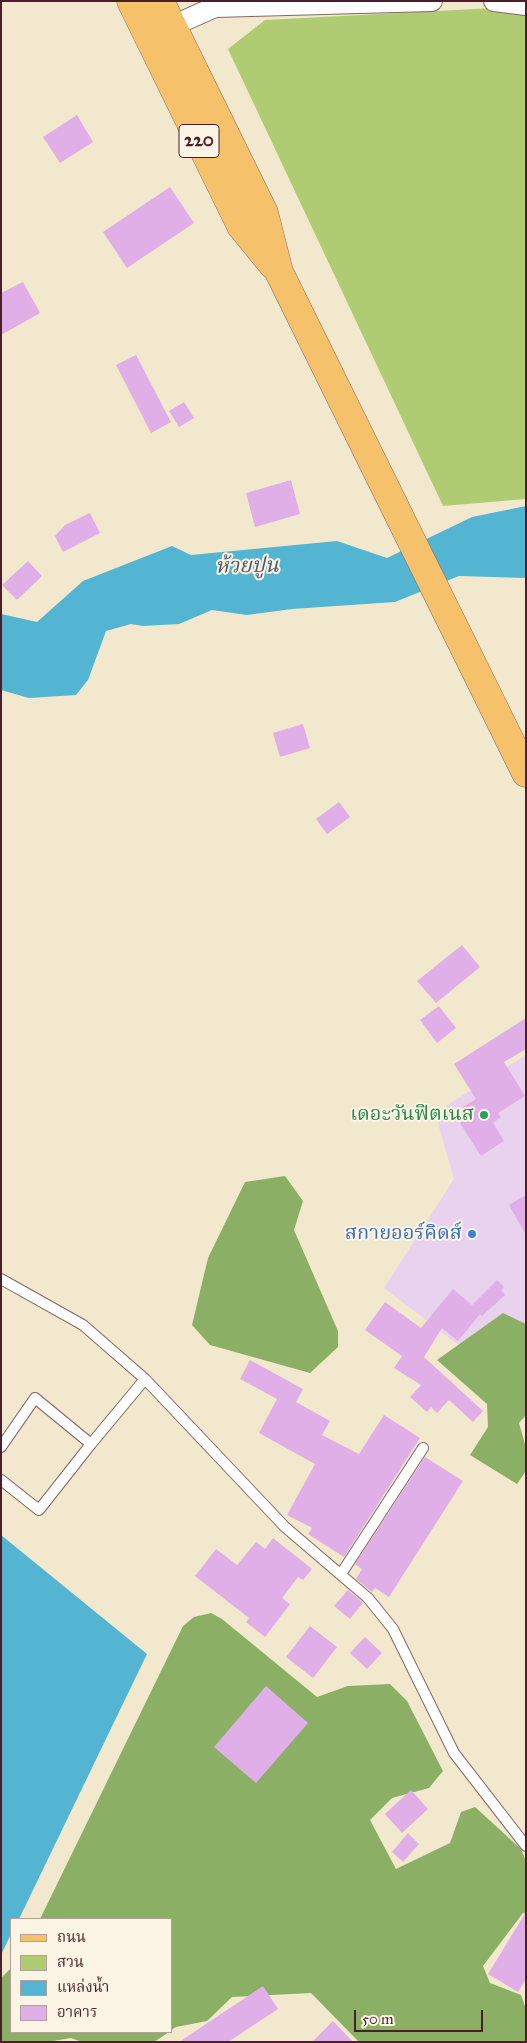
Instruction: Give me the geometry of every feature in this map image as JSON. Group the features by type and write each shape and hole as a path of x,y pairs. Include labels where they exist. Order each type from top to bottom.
{"main road":[{"name":"220","path":"131,1 241,226 279,272"},
{"name":"220","path":"160,1 264,212 279,272 526,774"}],"street":[{"path":"172,26 216,4 432,1"},
{"path":"494,1 526,5"}],"lane":[{"path":"1,1279 83,1325 145,1379 285,1527 368,1598 393,1629 454,1753 526,1846"},
{"path":"1,1480 39,1510 145,1379"},
{"path":"1,1447 36,1398 91,1444"},
{"path":"341,1574 423,1448"}],"shaded area":[{"name":"สกายออร์คิดส์","path":"526,1055 526,1327 481,1362 384,1288 454,1179 435,1113"}],"green space":[{"path":"494,8 526,12 526,499 443,506 228,49 265,20"},
{"path":"285,1176 303,1201 294,1230 338,1331 338,1347 310,1373 210,1345 192,1325 208,1258 245,1182"},
{"path":"503,1313 526,1324 526,1415 519,1423 526,1448 526,1471 517,1484 470,1455 488,1427 487,1404 437,1360"},
{"path":"211,1613 222,1619 317,1697 348,1686 390,1684 407,1701 443,1771 429,1788 392,1798 370,1820 396,1869 450,1843 461,1812 475,1807 521,1849 526,1861 526,1914 523,1913 483,1966 490,1983 521,1995 526,2009 526,2042 359,2042 311,1993 232,1997 207,2021 172,2029 172,1918 40,1918 183,1626 194,1617"},
{"path":"10,1969 10,2033 168,2033 154,2042 82,2042 71,2038 47,2042 1,2042 1,1978"}],"water":[{"name":"ห้วยปูน","path":"526,506 526,578 459,576 395,602 292,609 247,615 212,610 179,624 143,626 131,624 106,631 88,680 76,695 29,698 1,690 1,614 37,622 83,581 172,546 191,555 337,541 387,558 472,517"},
{"path":"1,1535 147,1654 19,1918 10,1918 10,1936 1,1955"}],"building":[{"path":"77,115 93,142 60,163 43,137"},
{"path":"170,187 194,223 127,268 103,232"},
{"path":"23,282 40,313 1,335 1,293"},
{"path":"136,355 171,422 151,433 116,365"},
{"path":"184,402 194,418 179,427 169,411"},
{"path":"291,480 300,514 255,527 246,493"},
{"path":"90,513 100,533 63,552 55,536 65,525"},
{"path":"28,561 42,576 17,600 2,585"},
{"path":"303,724 310,748 280,757 273,733"},
{"path":"339,802 350,817 327,834 316,819"},
{"path":"462,945 480,967 436,1003 417,981"},
{"path":"439,1006 456,1028 437,1043 420,1020"},
{"path":"526,1018 526,1049 504,1062 525,1096 498,1113 501,1117 493,1123 504,1141 481,1156 460,1123 469,1118 463,1107 476,1099 454,1064"},
{"path":"526,1195 526,1235 509,1205"},
{"path":"497,1280 504,1287 501,1290 505,1295 482,1316 480,1314 458,1341 442,1328 424,1357 483,1411 473,1422 449,1400 437,1413 431,1407 427,1412 410,1397 421,1385 394,1368 402,1356 365,1330 385,1302 421,1328 453,1289 472,1305"},
{"path":"250,1360 303,1389 296,1402 330,1421 322,1435 359,1454 384,1415 420,1438 344,1557 308,1534 312,1528 287,1515 315,1464 259,1433 277,1399 240,1379"},
{"path":"425,1457 463,1481 389,1597 375,1588 372,1592 356,1579 362,1569 355,1564"},
{"path":"273,1538 312,1569 303,1580 298,1577 282,1598 290,1604 265,1637 246,1622 249,1618 195,1576 216,1549 237,1565 256,1542 265,1549"},
{"path":"348,1590 363,1603 350,1619 334,1606"},
{"path":"310,1626 337,1647 313,1678 286,1657"},
{"path":"365,1637 382,1653 367,1669 350,1653"},
{"path":"266,1686 308,1723 256,1783 214,1747"},
{"path":"411,1790 428,1809 402,1833 385,1814"},
{"path":"408,1833 419,1844 403,1862 392,1852"},
{"path":"526,1912 526,1979 518,1992 488,1974"},
{"path":"263,1986 278,2009 228,2042 179,2042"},
{"path":"333,2021 353,2042 312,2042"}],"place":[{"name":"เดอะวันฟิตเนส","path":"484,1115"},
{"name":"สกายออร์คิดส์","path":"472,1234"}]}
